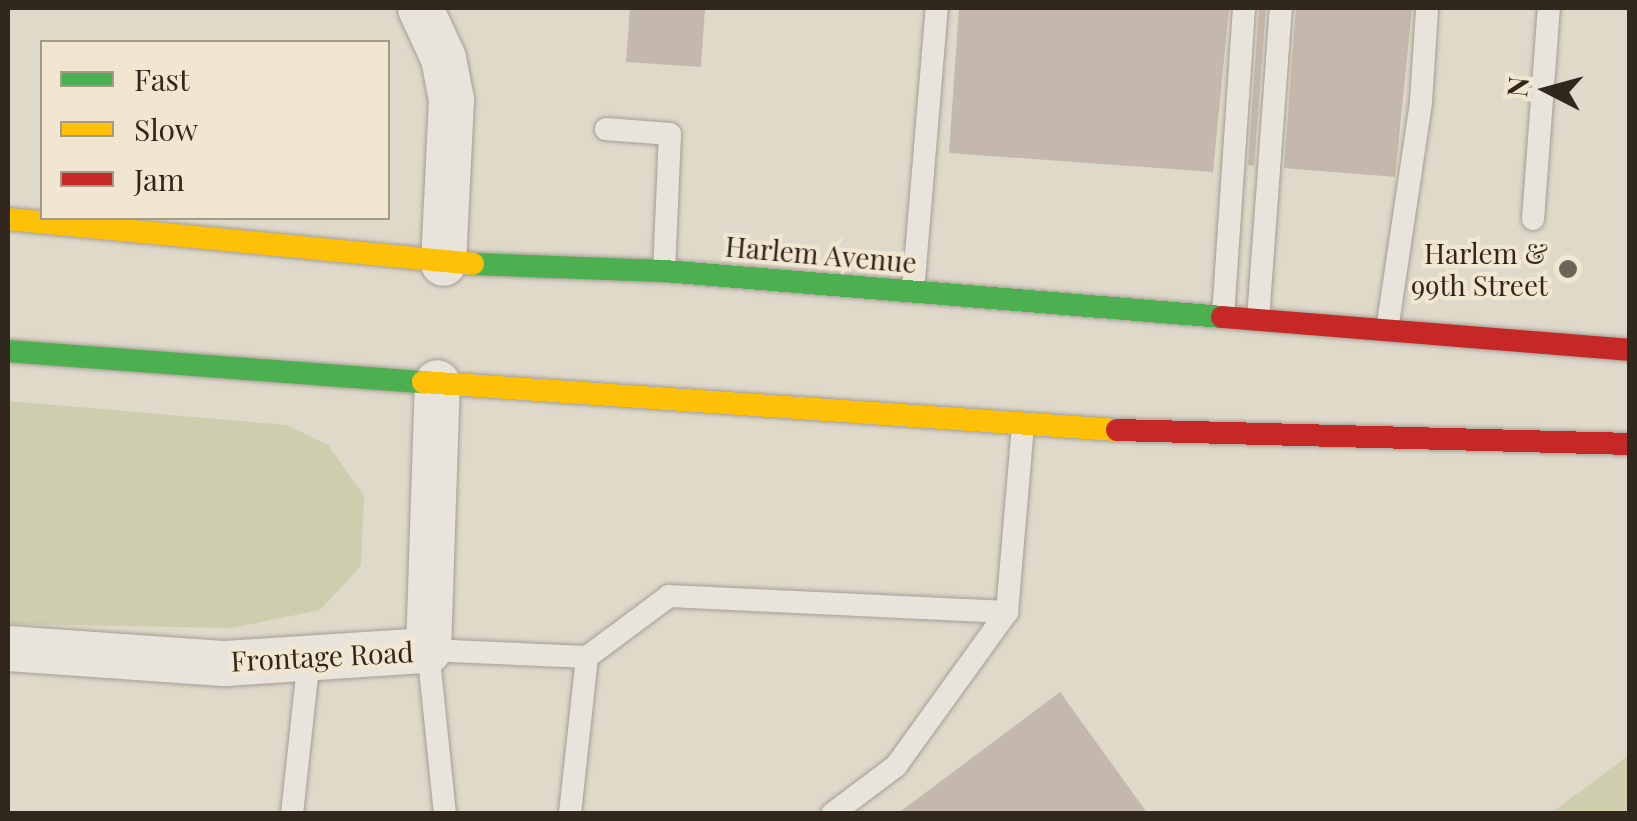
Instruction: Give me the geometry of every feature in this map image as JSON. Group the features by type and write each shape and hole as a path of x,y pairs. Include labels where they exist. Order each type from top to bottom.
{"main road":[{"name":"Harlem Avenue","path":"8,219 443,263 664,271 1630,350"},
{"path":"8,351 1023,427 1630,444"}],"street":[{"path":"420,8 443,58 451,99 443,263"},
{"name":"Frontage Road","path":"8,648 225,663 428,650 437,382"}],"lane":[{"path":"913,292 937,8"},
{"path":"1223,316 1244,8"},
{"path":"1258,319 1281,8"},
{"path":"1387,330 1421,102 1427,8"},
{"path":"1533,219 1549,8"},
{"path":"606,129 670,134 664,271"},
{"path":"832,814 896,766 1007,612 1023,427"},
{"path":"445,814 428,650 587,657 669,596 1007,612"},
{"path":"570,814 587,657"},
{"path":"292,814 309,658"}],"green space":[{"path":"8,401 287,425 328,445 364,496 361,566 320,610 232,628 8,624"},
{"path":"1629,755 1629,813 1551,813"}],"building":[{"path":"630,8 705,8 701,67 626,62"},
{"path":"959,8 1229,8 1213,172 949,153"},
{"path":"1259,8 1266,8 1254,166 1248,165"},
{"path":"1296,8 1412,8 1395,177 1284,168"},
{"path":"1060,692 1148,814 897,814"}],"traffic: fast":[{"path":"473,264 664,271 1222,317"},
{"path":"8,351 423,382"}],"traffic: slow":[{"path":"8,219 473,264"},
{"path":"423,382 1117,430"}],"traffic: jam":[{"path":"1222,317 1630,350"},
{"path":"1117,430 1630,444"}],"place":[{"name":"Harlem & 99th Street","path":"1568,269"}]}
